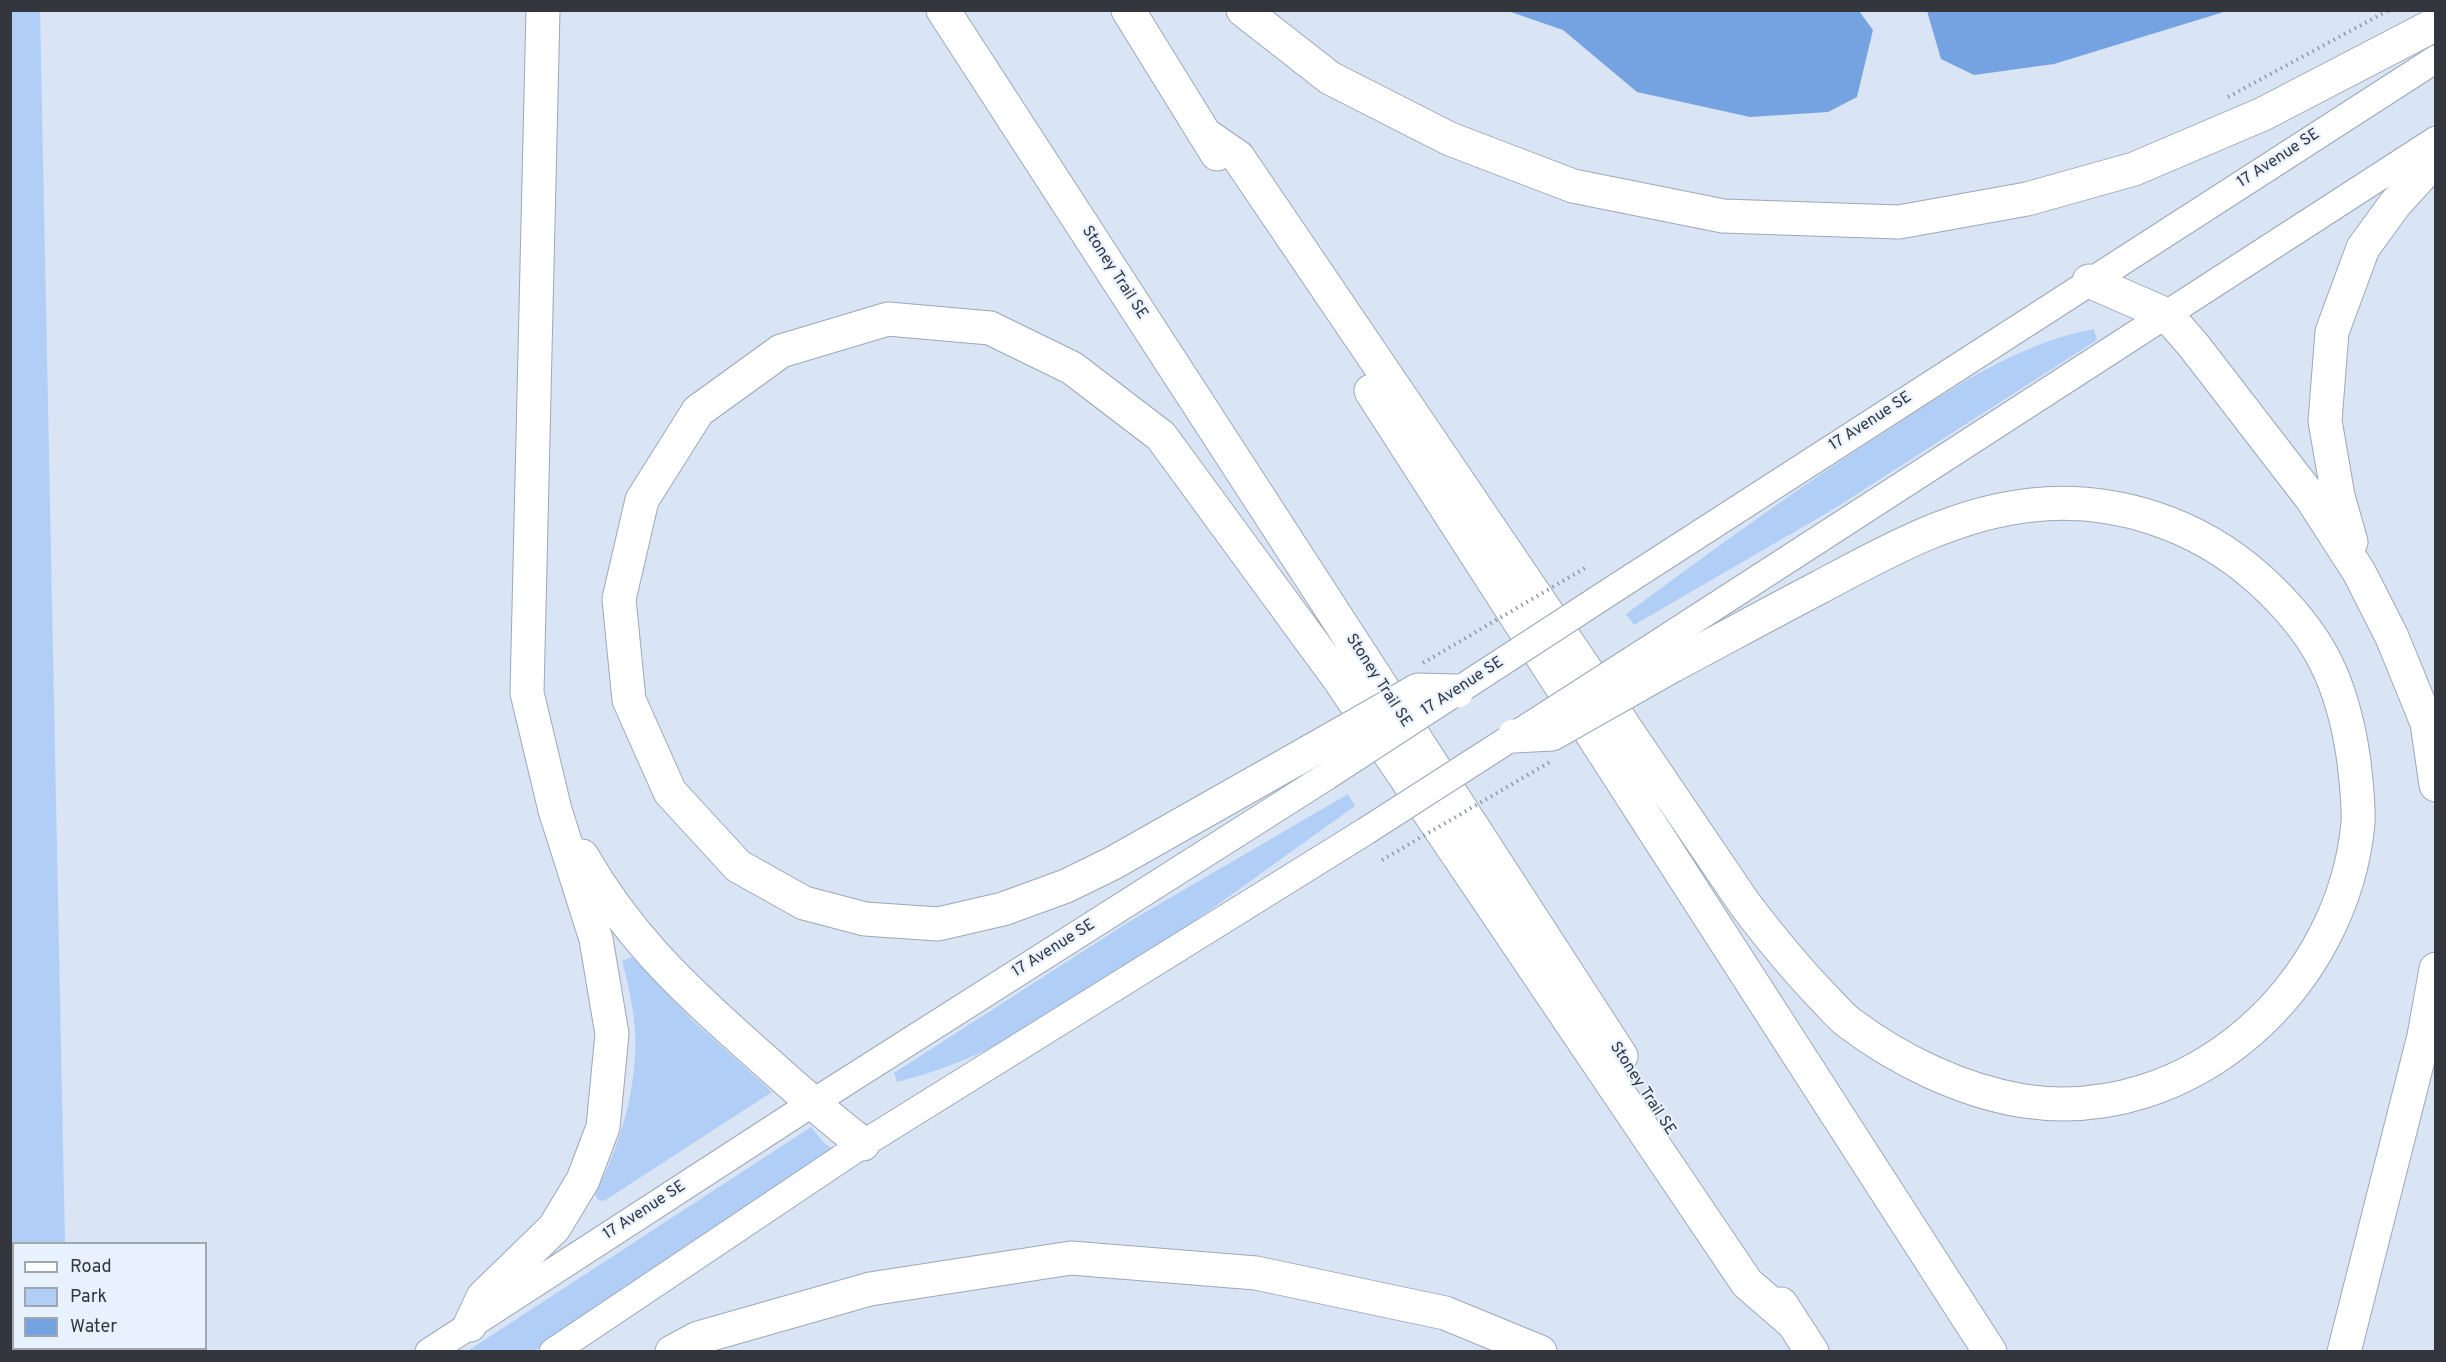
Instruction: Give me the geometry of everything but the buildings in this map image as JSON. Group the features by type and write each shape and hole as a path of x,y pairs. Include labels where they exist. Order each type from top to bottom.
{"highway":[{"path":"470,1325 483,1297 554,1228 583,1180 603,1127 612,1034 596,939 555,810 527,693 543,10"},
{"name":"Stoney Trail SE","path":"943,10 1812,1352"},
{"path":"1128,10 1206,135 1990,1352"},
{"path":"1243,10 1330,78 1450,139 1573,186 1723,216 1899,222 2027,199 2134,169 2263,114 2436,24"},
{"path":"1206,135 1238,157 1744,903 1783,953 1846,1021 1888,1048 1929,1070 1977,1090 2026,1101 2076,1102 2125,1097 2172,1081 2215,1058 2254,1029 2286,996 2300,977 2313,958 2335,914 2350,868 2358,820 2349,724 2334,678 2312,635 2282,600 2248,569 2210,543 2168,523 2123,508 2077,502 2029,505 1983,514 1896,546 1664,655 1552,734 1514,736"},
{"path":"2359,572 2338,496 2325,421 2332,332 2363,248 2395,204 2436,159"},
{"path":"2089,281 2168,315 2312,500 2359,572 2392,637 2427,723 2436,785"},
{"path":"1457,691 1418,690 1318,764 1066,886 1004,909 938,924 865,919 804,903 738,866 670,792 629,700 619,599 642,500 698,411 781,351 888,319 990,328 1072,368 1161,436 1340,679 1747,1283 1793,1323"},
{"path":"555,810 591,872 632,932 684,988 811,1104 863,1144"},
{"path":"2344,1352 2424,1036 2436,969"},
{"path":"672,1352 698,1338 870,1289 1071,1258 1256,1273 1445,1313 1540,1352"}],"main road":[{"name":"17 Avenue SE","path":"1457,691 2436,58"},
{"path":"1664,655 2168,315 2436,140"},
{"path":"553,1352 863,1144 1366,831 1514,736"},
{"name":"17 Avenue SE","path":"429,1352 811,1104 1318,764"}],"path":[{"path":"2230,103 2228,97 2388,10"},
{"path":"1422,663 1586,568"},
{"path":"1382,860 1556,759"}],"green space":[{"path":"10,11 40,11 65,1242 12,1242 11,1285"},
{"path":"2094,329 2097,340 1832,510 1634,625 1626,614 1823,473 1963,382 2039,345"},
{"path":"1348,794 1355,806 1205,914 1113,976 1061,1009 984,1051 928,1073 897,1082 894,1073 1127,923"},
{"path":"632,957 693,1021 772,1092 604,1201 598,1200 595,1194 620,1135 634,1072 635,1029 622,961"},
{"path":"811,1127 825,1144 834,1149 651,1275 534,1351 466,1352"}],"water":[{"path":"1927,10 2227,11 2054,64 1974,75 1941,59"},
{"path":"1508,11 1859,11 1873,30 1857,97 1828,112 1750,117 1637,92 1563,30"}]}
